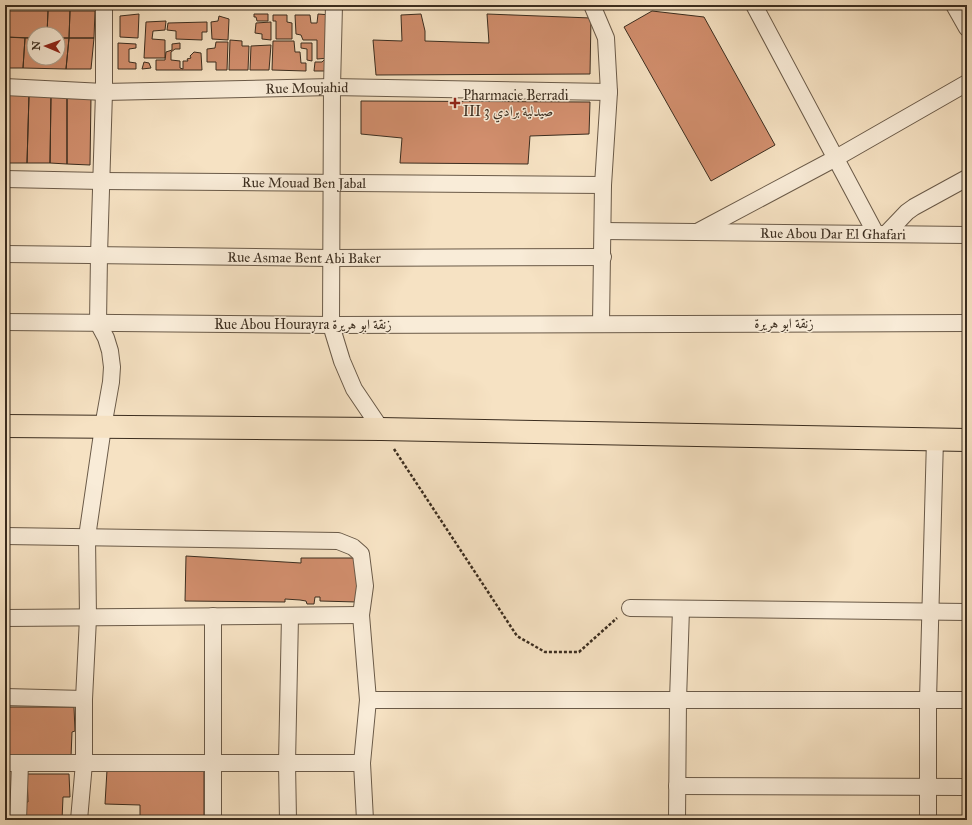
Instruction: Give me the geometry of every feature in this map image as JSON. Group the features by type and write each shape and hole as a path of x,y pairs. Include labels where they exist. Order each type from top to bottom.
{"main road":[{"path":"5,426 381,429 967,440"}],"street":[{"path":"79,820 84,763 84,699 88,618 87,537 112,367 110,351 106,338 98,323 104,92 104,5"},
{"path":"334,5 331,183 331,325 342,361 354,388 381,429"},
{"path":"592,5 606,38 609,92 603,185 601,323"},
{"path":"754,5 836,158 881,234 910,210 967,178"},
{"path":"954,5 967,28"},
{"path":"698,232 836,158 967,83"},
{"name":"Rue Moujahid","path":"5,88 104,92 332,87 609,92"},
{"name":"Rue Mouad Ben Jabal","path":"5,179 603,185"},
{"name":"Rue Abou Dar El Ghafari","path":"603,231 967,236"},
{"name":"Rue Asmae Bent Abi Baker","path":"5,254 331,258 603,257"},
{"name":"Rue Abou Hourayra زنقة ابو هريرة","path":"5,322 331,325 601,323"},
{"name":"زنقة ابو هريرة","path":"601,323 967,323"},
{"path":"928,820 928,700 932,611 936,439"},
{"path":"5,536 338,541 353,547 361,554 365,586 361,615 368,700 362,763 365,820"},
{"path":"630,608 967,612"},
{"path":"677,820 678,700 681,609"},
{"path":"5,618 361,615"},
{"path":"213,616 213,820"},
{"path":"288,820 287,763 290,616"},
{"path":"5,697 84,699"},
{"path":"368,700 967,700"},
{"path":"18,820 12,763 362,763"},
{"path":"677,786 967,788"}],"path":[{"path":"381,429 517,636 545,652 579,652 610,623 630,608"}],"building":[{"path":"5,11 48,11 47,26 26,26 26,38 5,37"},
{"path":"48,11 70,11 69,38 66,38 66,26 47,26"},
{"path":"70,11 95,11 94,38 69,38"},
{"path":"652,11 704,17 775,145 711,181 624,27"},
{"path":"139,14 138,38 120,37 120,16"},
{"path":"254,14 268,14 268,21 257,21"},
{"path":"318,14 331,15 329,58 317,59 317,40 303,40 301,35 296,34 295,15 310,15 311,23 317,23"},
{"path":"421,14 425,31 425,41 489,43 487,14 591,18 590,74 376,75 373,40 402,41 401,15"},
{"path":"273,15 287,15 287,22 292,23 292,39 276,39 276,21 273,21"},
{"path":"219,16 229,19 228,40 212,39 211,22 218,21"},
{"path":"166,21 165,30 153,31 152,39 165,40 165,58 144,58 146,22"},
{"path":"207,22 207,32 202,32 202,40 176,39 176,31 167,30 168,23"},
{"path":"271,22 271,40 262,39 262,34 255,33 256,23"},
{"path":"5,37 25,38 23,68 5,68"},
{"path":"25,38 26,66 66,66 66,38 69,38 66,69 23,68"},
{"path":"69,38 94,38 91,69 66,69"},
{"path":"230,40 242,41 242,46 249,46 248,70 229,70"},
{"path":"273,41 294,41 295,52 300,52 301,63 306,63 306,71 272,70"},
{"path":"216,42 228,42 227,70 216,70 216,62 207,62 207,49 215,48"},
{"path":"118,43 136,44 136,48 129,49 129,62 136,63 136,69 118,69"},
{"path":"180,43 180,49 175,49 171,52 171,60 180,61 180,68 183,69 183,61 188,61 187,59 191,58 190,56 194,52 201,53 202,70 156,70 156,60 165,60 166,52 172,50 172,44"},
{"path":"301,43 312,43 312,61 307,60 307,49 301,48"},
{"path":"271,45 269,70 250,70 251,46"},
{"path":"329,59 329,71 314,71 315,62 322,62"},
{"path":"144,62 149,63 151,68 142,69"},
{"path":"5,94 6,94 5,149"},
{"path":"6,94 29,95 27,163 5,163"},
{"path":"29,95 51,95 50,163 27,163"},
{"path":"51,95 67,95 67,164 50,163"},
{"path":"67,95 91,97 90,165 67,164"},
{"path":"361,101 590,102 589,134 530,136 528,164 400,163 402,138 361,134"},
{"path":"186,556 301,563 301,558 358,558 357,602 320,601 320,597 315,597 314,604 307,604 306,601 285,599 285,602 185,601"},
{"path":"5,707 74,707 75,731 72,732 71,757 5,757"},
{"path":"107,770 204,771 204,820 140,820 140,805 105,804"},
{"path":"27,774 69,774 70,797 63,797 62,820 22,820 24,802 28,802"},
{"path":"5,776 7,776 5,815"}],"place":[{"name":"Pharmacie Berradi III صيدلية برادي 3","path":"455,103"}]}
